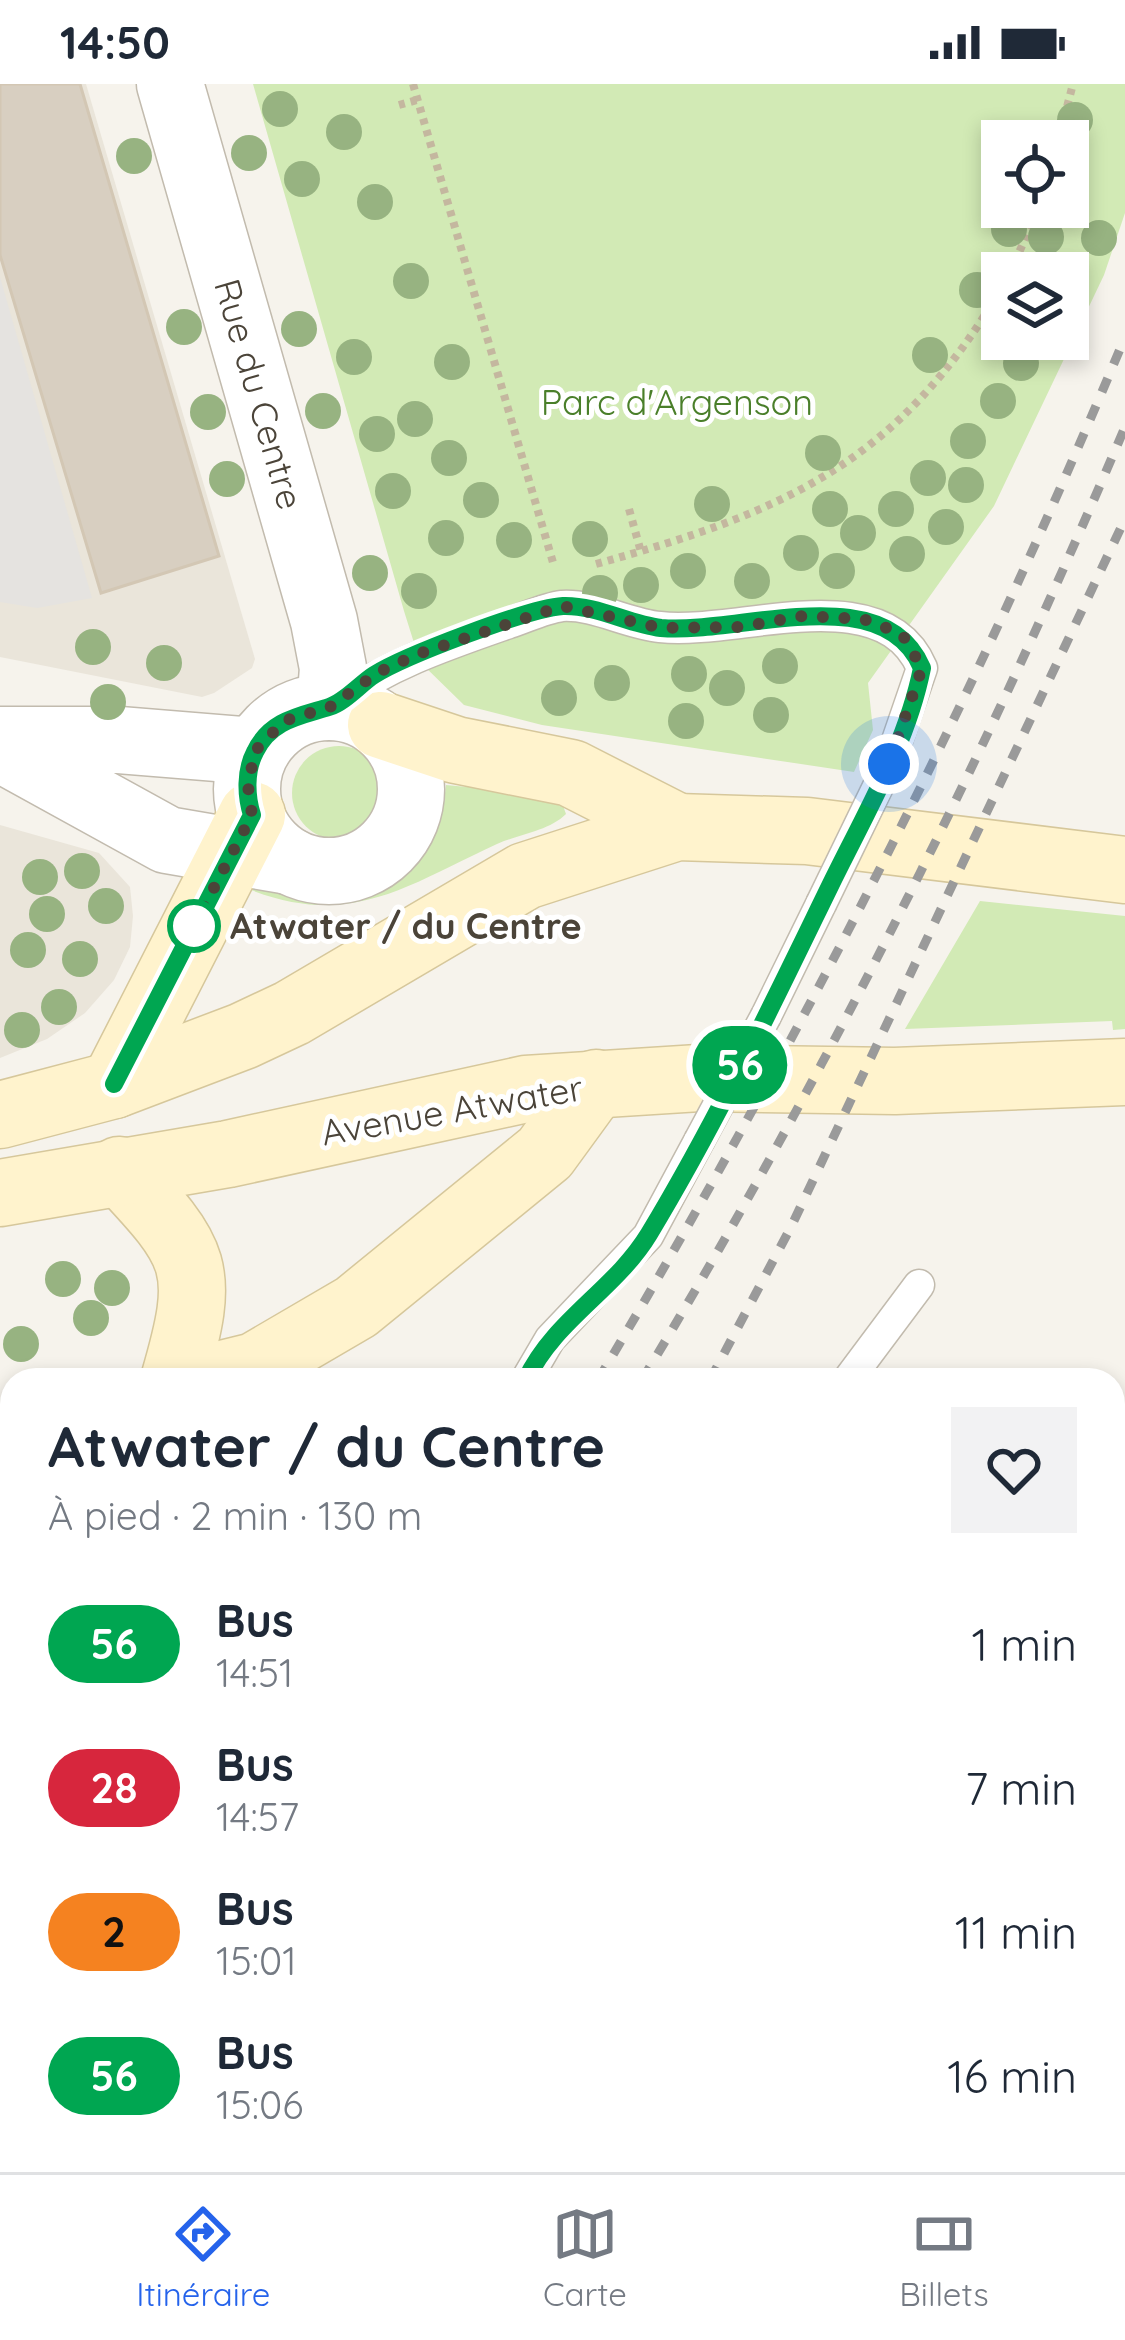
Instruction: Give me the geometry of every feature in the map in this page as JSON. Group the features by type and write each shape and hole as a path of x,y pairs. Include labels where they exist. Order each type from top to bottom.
{"main road":[{"path":"356,716 456,750 571,773 676,827"},
{"path":"0,1115 114,1084 292,1013 525,877 676,827 807,831 1125,870"},
{"path":"114,1084 198,918 257,842"},
{"name":"Avenue Atwater","path":"0,1192 228,1154 526,1088 699,1078 895,1081 1125,1072"},
{"path":"247,1368 356,1307 545,1153 596,1083"},
{"path":"119,1170 167,1221 194,1271 194,1303 177,1368"}],"street":[{"name":"Rue du Centre","path":"170,84 324,620 333,668 356,716"},
{"path":"0,744 167,840 257,842 309,869 348,869 385,850 398,835 410,805 406,757 356,716 284,721 255,751 248,786 257,842"},
{"path":"0,744 119,740 255,751"},
{"path":"167,840 198,918"}],"lane":[{"path":"356,716 377,673 418,654 562,606 662,628 740,627 803,616 863,619 902,634 922,668 889,764 766,1016 648,1236 550,1340 533,1368"},
{"path":"857,1368 919,1285"}],"path":[{"path":"413,84 556,575"},
{"path":"1064,120 1073,84"},
{"path":"399,105 417,100"},
{"path":"578,569 708,533 795,497 849,463 943,370 981,317"},
{"path":"629,509 640,552"}],"shaded area":[{"path":"0,84 86,84 255,659 252,668 214,693 202,697 0,657"},
{"path":"0,277 92,598 37,608 0,602"},
{"path":"0,825 99,853 130,887 133,916 130,947 114,980 85,1013 47,1039 0,1058"}],"green space":[{"name":"Parc d'Argenson","path":"253,84 1125,84 1125,213 1089,306 1089,252 981,252 981,360 1064,360 994,506 868,683 873,730 854,772 542,725 464,705 420,662"},
{"path":"339,746 372,760 386,793 372,826 339,840 306,826 292,793 306,760"},
{"path":"469,781 562,803 566,814 374,898 313,905 241,886 246,877 326,901 373,894 393,883 424,851 435,831 446,785 467,787"},
{"path":"980,901 1125,916 1125,1029 1113,1030 1112,1021 905,1029"}],"building":[{"path":"0,84 80,84 219,556 101,593 0,255"}],"railway":[{"path":"605,1368 744,1126 880,868 1008,605 1125,337"},
{"path":"649,1368 776,1149 900,912 1017,671 1125,427"},
{"path":"716,1368 791,1227 1125,519"}],"bus line":[{"name":"56","path":"114,1084 252,815 248,786 255,751 284,721 316,707 330,707 377,673 418,654 562,606 662,628 740,627 803,616 863,619 902,634 922,668 918,689 889,764 766,1016 648,1236 550,1340 531,1368"}],"place":[{"name":"Atwater / du Centre","path":"194,926"}],"route":[{"path":"194,926 252,815 250,771 255,751 272,731 299,713 330,707 377,673 418,654 562,606 662,628 740,627 803,616 863,619 902,634 922,668 889,764"}]}
